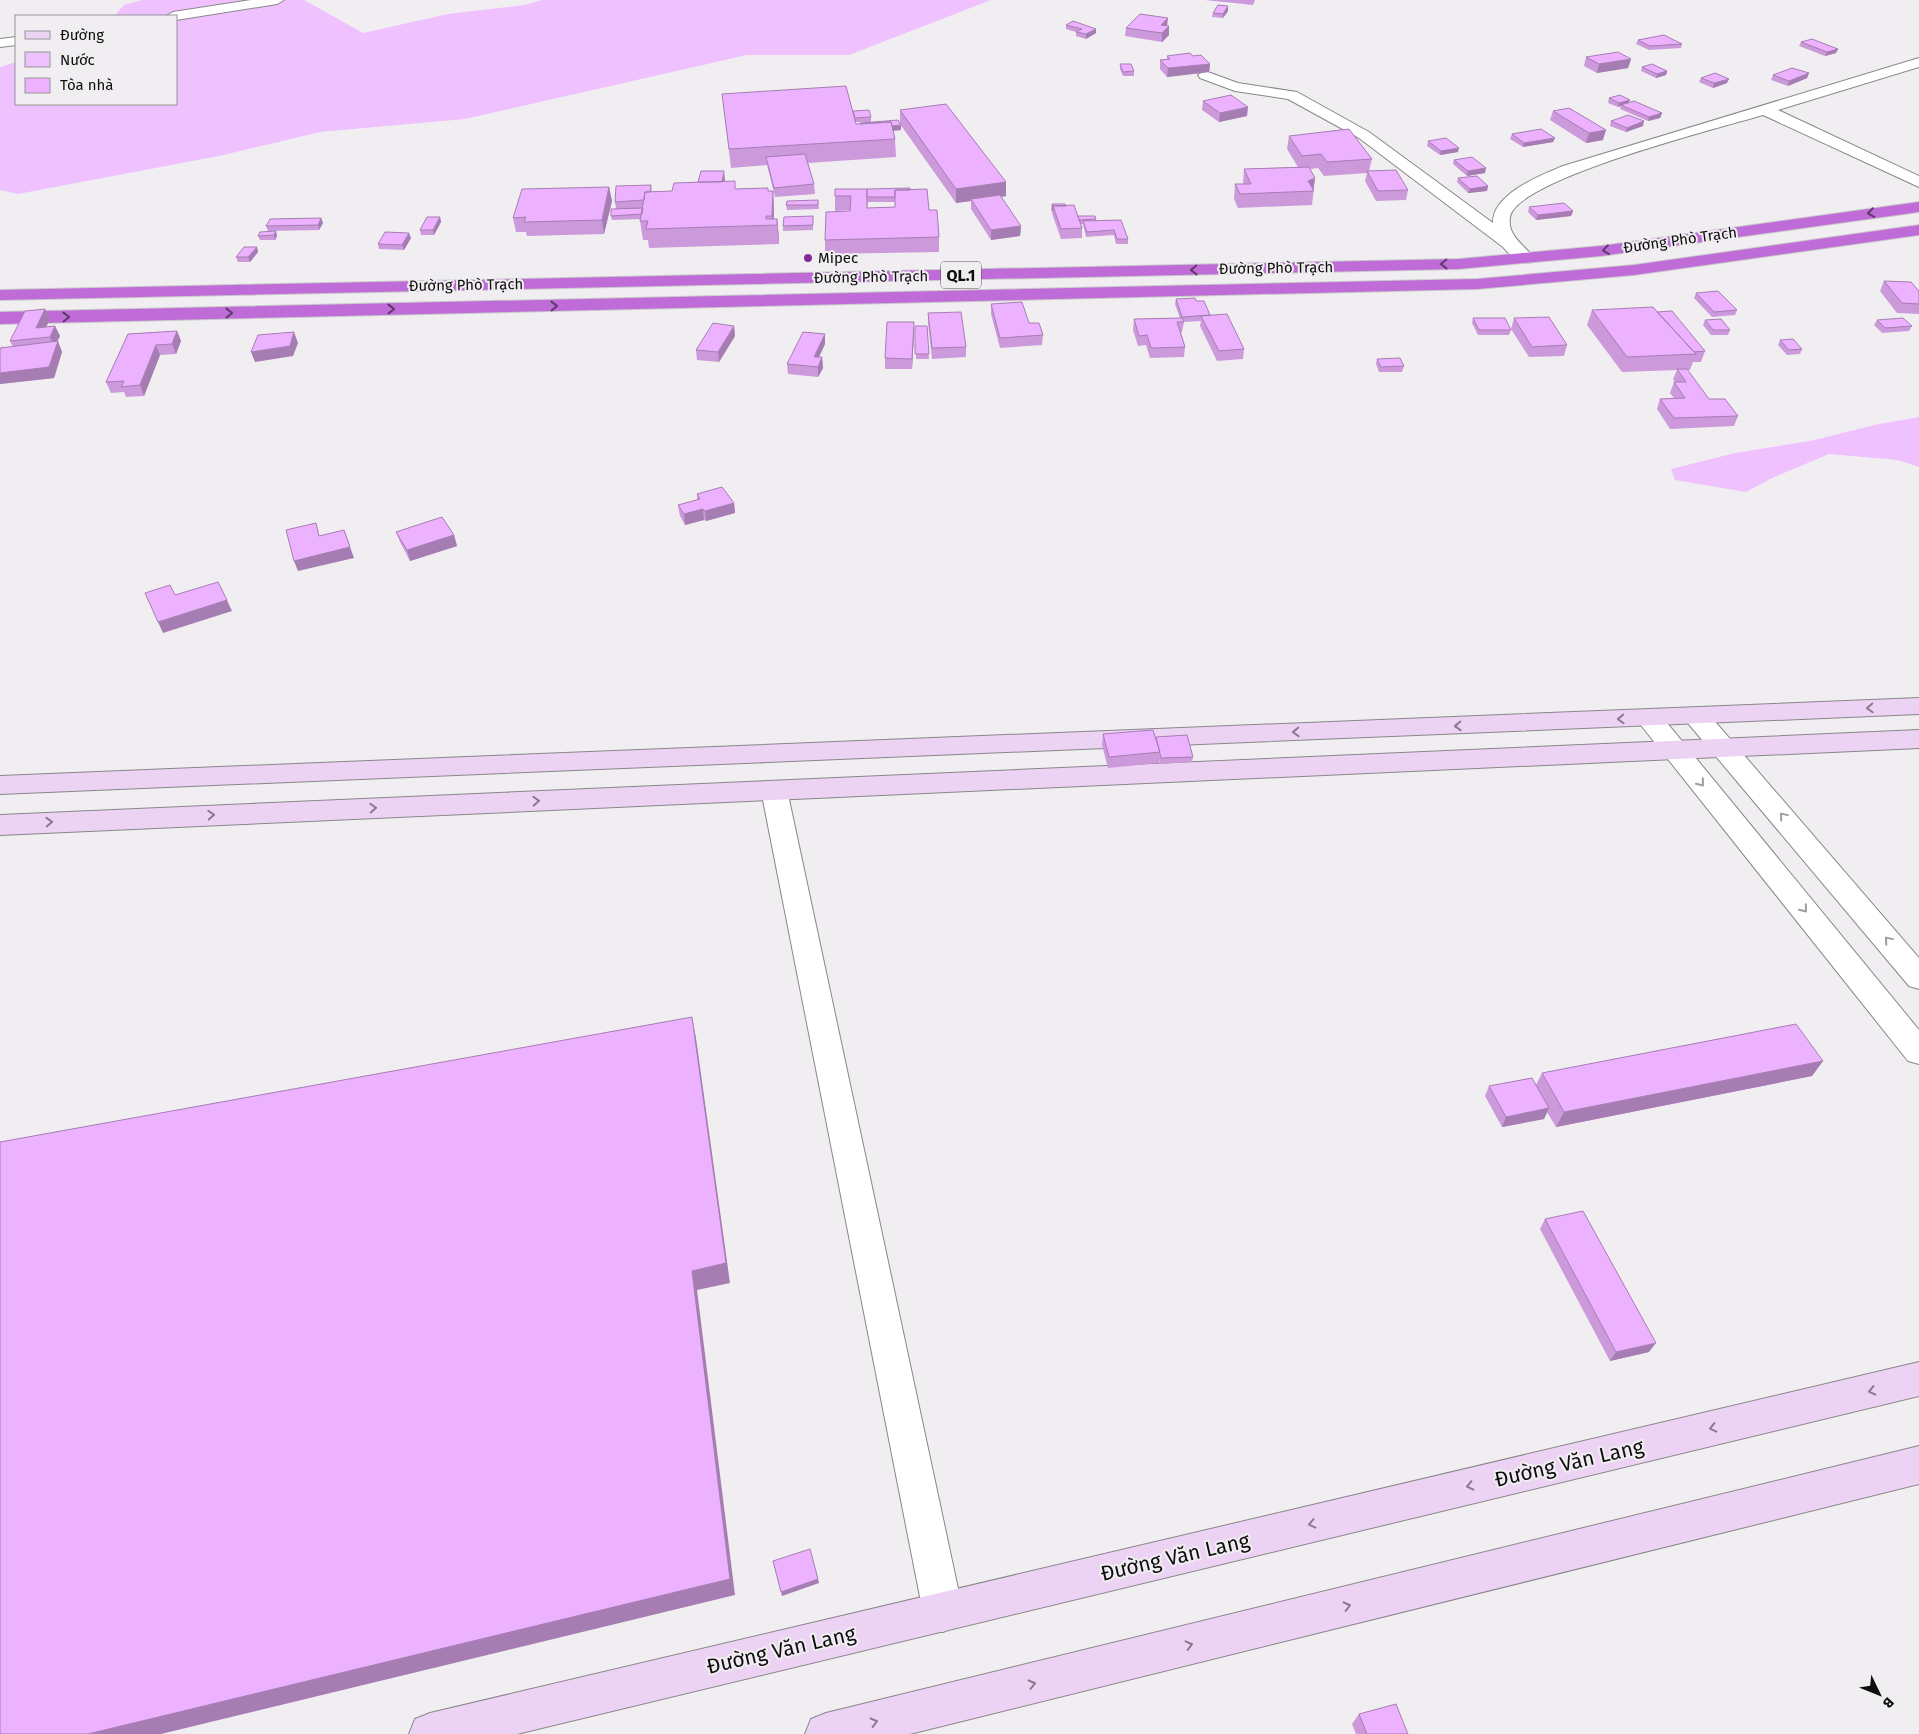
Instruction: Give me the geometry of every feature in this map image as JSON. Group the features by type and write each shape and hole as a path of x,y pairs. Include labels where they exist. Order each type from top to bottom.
{"highway":[{"name":"Đường Phò Trạch","path":"0,295 1459,264 1600,251 1919,207"},
{"name":"Đường Phò Trạch","path":"0,318 1477,284 1634,270 1919,230"}],"street":[{"path":"178,15 277,0"},
{"path":"0,43 15,41"},
{"path":"1508,243 1502,223 1502,216 1506,208 1513,201 1551,177 1763,109 1919,62"},
{"path":"1205,75 1235,87 1292,95 1340,120 1364,135 1508,243 1525,258"},
{"path":"1763,109 1919,182"},
{"path":"0,785 1919,706"},
{"path":"1696,716 1919,978"},
{"path":"1648,718 1919,1052"},
{"path":"0,825 1919,739"},
{"path":"774,790 943,1612"},
{"name":"Đường Văn Lang","path":"430,1734 1919,1380"},
{"path":"826,1734 1919,1465"}],"water":[{"path":"142,0 304,0 363,33 448,14 525,5 541,0 991,0 849,55 747,55 465,119 320,132 219,156 18,194 0,190 0,67 15,62 15,105 178,105 178,15 115,15 124,5"},
{"path":"1919,417 1919,467 1898,460 1829,454 1770,479 1746,492 1675,480 1671,469 1735,453 1810,441 1874,425"}],"building":[{"path":"1218,5 1228,6 1223,14 1213,13"},
{"path":"1140,14 1168,18 1161,25 1169,26 1162,33 1126,28"},
{"path":"1073,21 1096,29 1086,34 1076,32 1082,29 1066,25"},
{"path":"1664,35 1682,44 1650,46 1638,40"},
{"path":"1812,39 1838,49 1827,52 1801,42"},
{"path":"1618,52 1631,59 1599,64 1586,57"},
{"path":"1190,53 1193,56 1201,55 1210,64 1168,68 1160,60 1170,59 1167,56"},
{"path":"1120,64 1131,64 1134,71 1123,72"},
{"path":"1652,64 1667,71 1657,74 1642,67"},
{"path":"1792,68 1809,73 1789,81 1773,75"},
{"path":"1715,73 1729,79 1714,83 1701,78"},
{"path":"846,86 856,124 891,122 895,139 729,149 722,94"},
{"path":"1231,95 1248,107 1220,113 1203,101"},
{"path":"1620,95 1630,100 1619,103 1609,98"},
{"path":"1634,101 1662,113 1649,117 1621,105"},
{"path":"946,104 1006,182 956,189 900,110"},
{"path":"1569,108 1606,130 1589,133 1553,111"},
{"path":"869,110 871,117 855,118 853,111"},
{"path":"1628,115 1644,121 1627,128 1611,121"},
{"path":"898,120 901,125 892,126 891,122 860,124 860,123"},
{"path":"1349,129 1372,159 1327,162 1321,154 1302,156 1289,136"},
{"path":"1541,129 1555,138 1524,143 1512,134"},
{"path":"1446,138 1459,148 1441,151 1428,141"},
{"path":"805,154 814,184 774,188 766,157"},
{"path":"1472,157 1486,168 1468,171 1454,160"},
{"path":"1309,167 1315,178 1308,181 1314,191 1240,194 1235,184 1251,184 1244,169"},
{"path":"1396,170 1408,190 1378,191 1367,171"},
{"path":"701,171 724,171 722,182 698,182"},
{"path":"1477,176 1488,186 1470,189 1458,178"},
{"path":"735,181 735,189 768,188 768,191 773,191 772,216 766,216 766,219 777,219 777,225 646,229 648,221 640,221 645,192 672,191 674,183"},
{"path":"651,185 650,192 645,192 644,200 615,202 616,186"},
{"path":"609,187 602,220 524,222 526,217 513,218 522,189"},
{"path":"910,188 910,190 895,190 895,197 867,197 867,189"},
{"path":"835,189 867,189 867,208 895,207 895,190 927,189 929,210 937,210 939,237 825,240 826,212 850,211 851,196 835,196"},
{"path":"1000,195 1021,226 991,230 971,199"},
{"path":"818,200 818,205 786,205 787,201"},
{"path":"1564,203 1573,211 1538,215 1529,207"},
{"path":"1052,204 1065,204 1066,206 1053,206 1053,211"},
{"path":"1074,205 1082,228 1061,229 1053,206"},
{"path":"643,208 642,214 611,216 611,209"},
{"path":"813,216 813,225 783,226 784,217"},
{"path":"1078,216 1095,216 1096,219 1079,220"},
{"path":"427,217 440,217 433,230 420,230"},
{"path":"321,218 318,225 266,226 270,219"},
{"path":"1121,220 1128,239 1117,239 1114,230 1087,232 1083,221"},
{"path":"276,231 274,235 258,236 260,232"},
{"path":"385,232 409,233 402,245 378,244"},
{"path":"244,247 257,247 248,257 236,257"},
{"path":"1884,281 1911,282 1919,291 1919,304 1902,303"},
{"path":"1718,291 1737,310 1714,312 1696,293"},
{"path":"1195,298 1196,301 1204,301 1210,315 1182,317 1176,299"},
{"path":"1022,302 1029,323 1039,323 1043,335 1000,338 991,304"},
{"path":"1653,307 1696,354 1627,357 1592,310"},
{"path":"45,309 36,328 55,326 50,337 10,341 25,311"},
{"path":"1672,311 1705,351 1694,352 1657,312"},
{"path":"961,312 966,347 932,348 928,313"},
{"path":"1227,314 1244,349 1219,351 1201,316"},
{"path":"1549,317 1567,345 1532,347 1514,318"},
{"path":"1182,318 1184,322 1177,322 1185,347 1151,348 1147,335 1139,336 1134,319"},
{"path":"1473,318 1505,318 1511,330 1479,330"},
{"path":"1903,318 1912,326 1885,328 1877,320"},
{"path":"1721,319 1730,330 1713,330 1705,320"},
{"path":"887,322 914,322 912,359 885,358"},
{"path":"713,323 734,326 718,352 696,350"},
{"path":"915,326 927,326 929,354 915,354"},
{"path":"177,331 172,344 156,345 140,385 121,387 124,381 106,382 128,334"},
{"path":"294,332 290,346 251,352 258,335"},
{"path":"803,332 825,334 814,357 822,357 818,367 787,364"},
{"path":"1793,339 1802,349 1789,350 1780,340"},
{"path":"58,341 49,367 0,373 0,348"},
{"path":"1400,358 1404,366 1381,367 1377,359"},
{"path":"1677,369 1687,369 1709,399 1725,399 1738,416 1674,418 1660,399 1685,398 1674,382 1686,382"},
{"path":"722,487 734,503 705,511 703,509 684,514 678,505 700,499 697,494"},
{"path":"442,517 454,535 407,550 396,532"},
{"path":"316,523 319,536 344,530 350,547 294,561 286,530"},
{"path":"218,582 227,600 158,622 145,593 170,585 175,595"},
{"path":"1153,730 1160,752 1109,757 1103,734"},
{"path":"1187,735 1193,757 1161,758 1156,737"},
{"path":"692,1017 726,1263 692,1271 730,1579 88,1734 0,1734 0,1142"},
{"path":"1796,1024 1823,1061 1564,1112 1542,1073"},
{"path":"1532,1078 1549,1108 1506,1117 1489,1086"},
{"path":"1583,1211 1656,1343 1616,1352 1545,1219"},
{"path":"810,1549 818,1579 781,1592 773,1561"},
{"path":"1396,1704 1408,1734 1367,1734 1359,1714"}],"place":[{"name":"Mipec","path":"808,258"}]}
